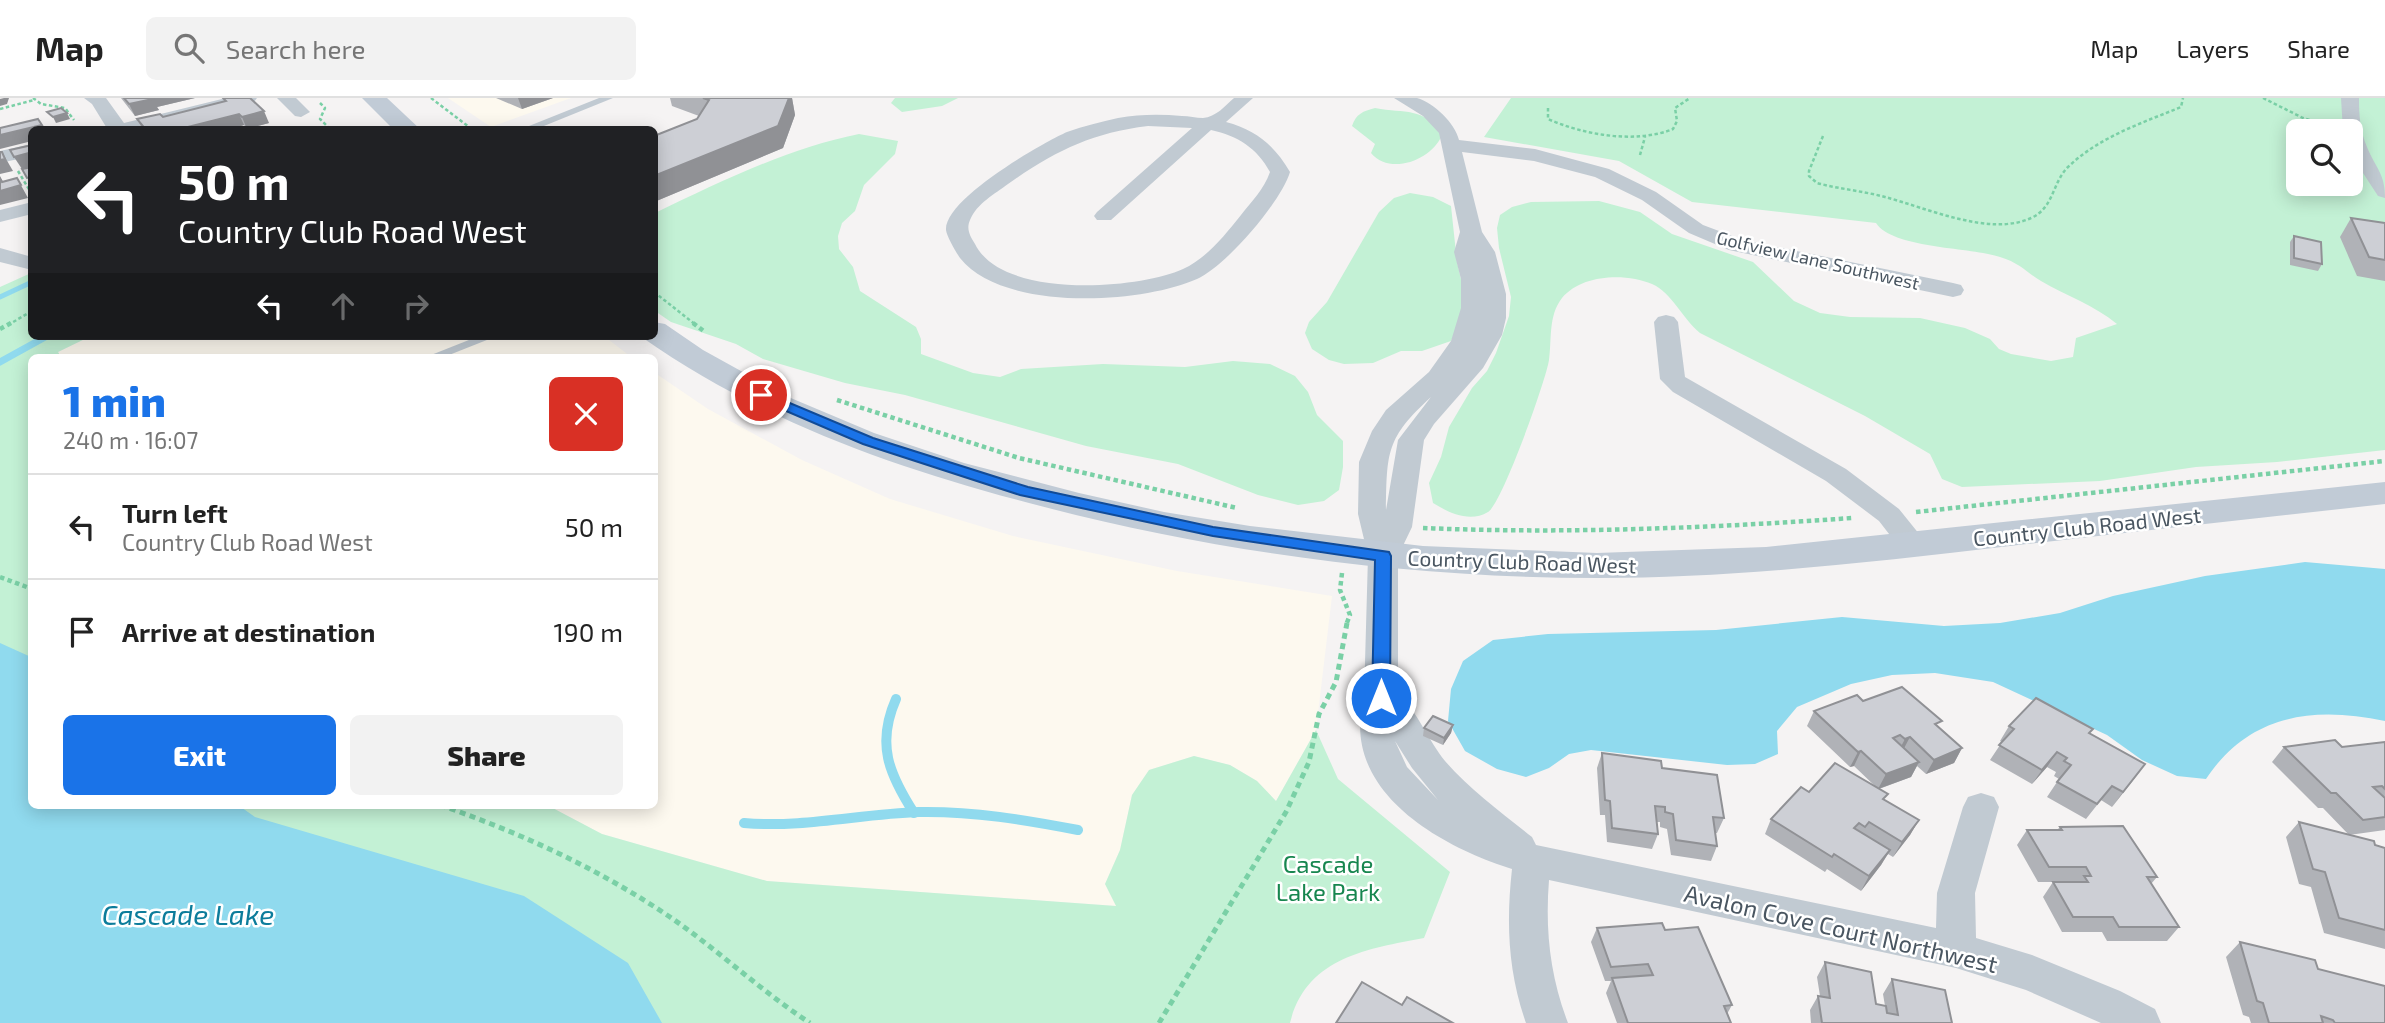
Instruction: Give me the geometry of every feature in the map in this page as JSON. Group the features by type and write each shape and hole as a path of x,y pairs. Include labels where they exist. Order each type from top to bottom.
{"main road":[{"path":"373,98 404,126"},
{"name":"Country Club Road West","path":"658,334 714,370 779,403 868,441 958,472 1025,491 1147,519 1383,556 1531,564 1648,564 1752,560 2385,493"}],"street":[{"path":"131,126 248,98"},
{"path":"286,98 301,112"},
{"path":"1208,123 1208,112 1223,98"},
{"path":"1104,216 1208,123 1225,116 1244,98"},
{"path":"1404,98 1440,121 1448,132 1452,145"},
{"path":"2350,98 2351,119"},
{"path":"97,99 117,126"},
{"path":"1128,121 1208,123 1229,129 1263,146 1271,154 1280,172 1273,189 1220,255 1188,275 1141,289 1109,292 1048,289 1024,284 991,271 970,257 959,240 959,220 973,201 1064,139 1092,128 1128,121"},
{"name":"Avalon Cove Court Northwest","path":"1452,145 1471,232 1465,252 1472,279 1473,308 1463,341 1438,377 1395,416 1385,431 1373,463 1372,514 1383,556 1381,698 1374,714 1377,744 1392,771 1412,797 1455,831 1532,860 1956,950 2073,988 2140,1023"},
{"name":"Golfview Lane Southwest","path":"1452,145 1535,155 1602,173 1649,196 1696,229 1737,245 1953,290"},
{"path":"0,158 28,151"},
{"path":"2363,160 2385,192"},
{"path":"0,216 28,209"},
{"path":"0,255 28,263"},
{"path":"1666,323 1671,374 1682,387 1836,475 1889,516 1913,545"},
{"path":"1956,950 1956,893 1981,807"},
{"path":"1532,860 1526,912 1527,943 1532,981 1547,1023"}],"lane":[{"path":"534,126 608,98"},
{"path":"440,354 480,340"}],"path":[{"path":"430,98 468,126"},
{"path":"1548,108 1548,119 1562,125 1614,135 1660,136 1674,130 1677,121 1675,108 1690,98"},
{"path":"1823,136 1809,171 1809,176 1817,183 1885,197 1955,217 2011,223 2033,217 2046,207 2054,197 2059,177 2081,156 2135,126 2181,107 2183,98"},
{"path":"2263,98 2308,119"},
{"path":"0,109 33,99 46,106 65,108 74,120"},
{"path":"1640,155 1645,137"},
{"path":"658,295 706,333"},
{"path":"0,329 28,313"},
{"path":"834,399 1019,458 1242,509"},
{"path":"1435,529 1623,532 1889,516 2385,461"},
{"path":"1158,1023 1286,812 1309,762 1319,714 1336,682 1343,633 1350,615 1340,590 1343,551"},
{"path":"0,578 28,588"},
{"path":"450,809 542,844 608,880 670,917 810,1023"}],"shaded area":[{"path":"448,98 571,98 494,126 490,126"},
{"path":"83,340 609,340 627,354 59,354 58,352"},
{"path":"658,375 708,409 802,460 890,499 1013,536 1177,571 1332,596 1316,730 1276,801 1257,781 1230,765 1194,756 1149,770 1132,795 1120,850 1105,884 1117,906 767,881 602,834 555,809 658,809"}],"green space":[{"path":"895,98 958,98 942,106 902,112 891,103"},
{"path":"1511,98 2385,98 2385,450 2277,462 2196,467 2100,481 1962,487 1942,479 1930,454 1865,416 1700,333 1659,288 1641,280 1617,277 1581,284 1562,298 1554,312 1549,360 1540,391 1513,466 1495,504 1488,512 1467,517 1433,503 1429,483 1441,457 1449,427 1472,388 1487,371 1509,316 1511,297 1497,228 1500,215 1512,207 1531,202 1599,201 1640,212 1672,234 1753,262 1794,301 1820,313 1850,317 1920,318 1965,328 1990,339 1999,349 2011,354 2051,361 2073,357 2076,338 2117,324 2090,306 2000,257 1915,243 1885,232 1876,223 1692,202 1619,161 1484,137"},
{"path":"1375,108 1421,115 1442,135 1429,152 1410,162 1399,164 1379,160 1371,153 1375,144 1352,126 1360,114"},
{"path":"859,134 898,141 895,154 864,185 855,211 842,223 838,236 839,249 853,267 860,291 916,327 921,339 921,354 973,373 1000,377 1021,369 1103,364 1185,367 1233,361 1270,364 1295,376 1308,392 1317,415 1343,441 1343,467 1339,490 1324,501 1298,505 1258,495 1178,464 1086,446 905,395 845,383 763,359 736,344 671,322 658,313 658,212 780,157"},
{"path":"1410,193 1433,197 1451,206 1457,262 1463,288 1461,318 1451,341 1422,351 1401,351 1373,363 1344,364 1329,360 1312,349 1305,333 1309,322 1327,302 1379,212 1394,198"},
{"name":"Cascade Lake Park","path":"28,274 28,340 83,340 58,352 59,354 28,354 28,809 555,809 602,834 767,881 1116,906 1105,884 1120,850 1132,795 1149,770 1194,756 1230,765 1257,781 1276,801 1316,730 1338,779 1450,872 1424,938 1360,953 1324,970 1298,1001 1290,1023 0,1023 0,287"}],"water":[{"path":"2305,562 2385,569 2385,721 2333,715 2285,720 2242,740 2223,757 2206,779 2177,776 2142,760 2107,735 1993,682 1935,673 1892,675 1851,684 1797,707 1777,731 1778,754 1755,764 1727,765 1591,750 1569,754 1549,768 1526,777 1497,769 1465,751 1448,721 1451,689 1463,661 1493,640 1548,634 1716,630 1842,617 1944,626 2000,623 2060,613 2113,596 2205,576"},
{"name":"Cascade Lake","path":"0,643 28,656 28,809 244,809 255,817 524,896 628,963 662,1023 0,1023"}],"building":[{"path":"124,98 152,98 153,99 129,104"},
{"path":"223,98 250,98 264,111 242,117 239,114 192,126 143,126 137,119 160,114 163,117 226,101"},
{"path":"703,98 789,98 778,126 658,174 658,134 697,119 709,100"},
{"path":"61,108 67,113 53,117 47,112"},
{"path":"38,119 42,125 28,126 28,128 0,135 0,128"},
{"path":"28,146 28,153 14,157 10,150"},
{"path":"28,168 28,178 27,178 22,169"},
{"path":"17,178 21,185 0,191 0,179 2,182"},
{"path":"2351,218 2385,223 2385,260 2369,257"},
{"path":"2294,236 2321,242 2322,264 2294,258"},
{"path":"1902,687 1942,721 1935,724 1962,748 1934,760 1910,737 1905,739 1900,735 1893,738 1919,762 1886,774 1814,711 1857,695 1863,701"},
{"path":"2036,698 2093,729 2089,733 2145,764 2123,792 2112,786 2097,804 2057,782 2071,765 2064,761 2067,758 2057,752 2042,770 1999,745 2014,729 2009,726"},
{"path":"1433,716 1453,725 1444,738 1424,728"},
{"path":"2335,740 2342,747 2385,742 2385,789 2382,786 2373,787 2385,798 2385,817 2363,820 2284,747"},
{"path":"1602,753 1661,761 1662,768 1717,775 1724,818 1713,817 1717,846 1676,840 1673,814 1665,812 1665,807 1655,806 1658,834 1612,828 1610,801 1605,800"},
{"path":"1835,763 1888,794 1883,799 1919,820 1902,842 1869,822 1865,827 1859,823 1854,828 1890,850 1869,876 1834,854 1832,857 1771,819 1801,787 1809,792"},
{"path":"2299,822 2374,841 2375,845 2385,848 2385,930 2339,918 2325,872 2313,869"},
{"path":"2123,826 2157,877 2147,877 2179,927 2119,927 2113,917 2073,917 2053,882 2088,882 2084,876 2091,876 2086,867 2049,867 2027,830"},
{"path":"1662,923 1665,930 1698,927 1732,1005 1724,1006 1731,1023 1628,1023 1612,978 1653,975 1648,964 1611,967 1597,928"},
{"path":"2240,942 2315,960 2318,969 2385,986 2385,1023 2335,1023 2321,1016 2323,1023 2269,1023 2263,1003 2257,1001"},
{"path":"1825,962 1871,972 1876,1004 1886,1006 1887,1013 1898,1015 1892,979 1945,990 1952,1023 1822,1023 1818,996 1830,998"},
{"path":"1362,982 1402,1005 1407,997 1453,1023 1336,1023"}],"waterway":[{"path":"0,297 28,284"},
{"path":"0,362 40,340"},
{"path":"896,699 887,730 888,758 898,785 914,812"},
{"path":"744,823 788,824 914,812"},
{"path":"914,812 999,817 1078,830"}],"route":[{"path":"761,395 822,423 920,460 1025,491 1084,506 1213,531 1383,556 1381,698"}]}
